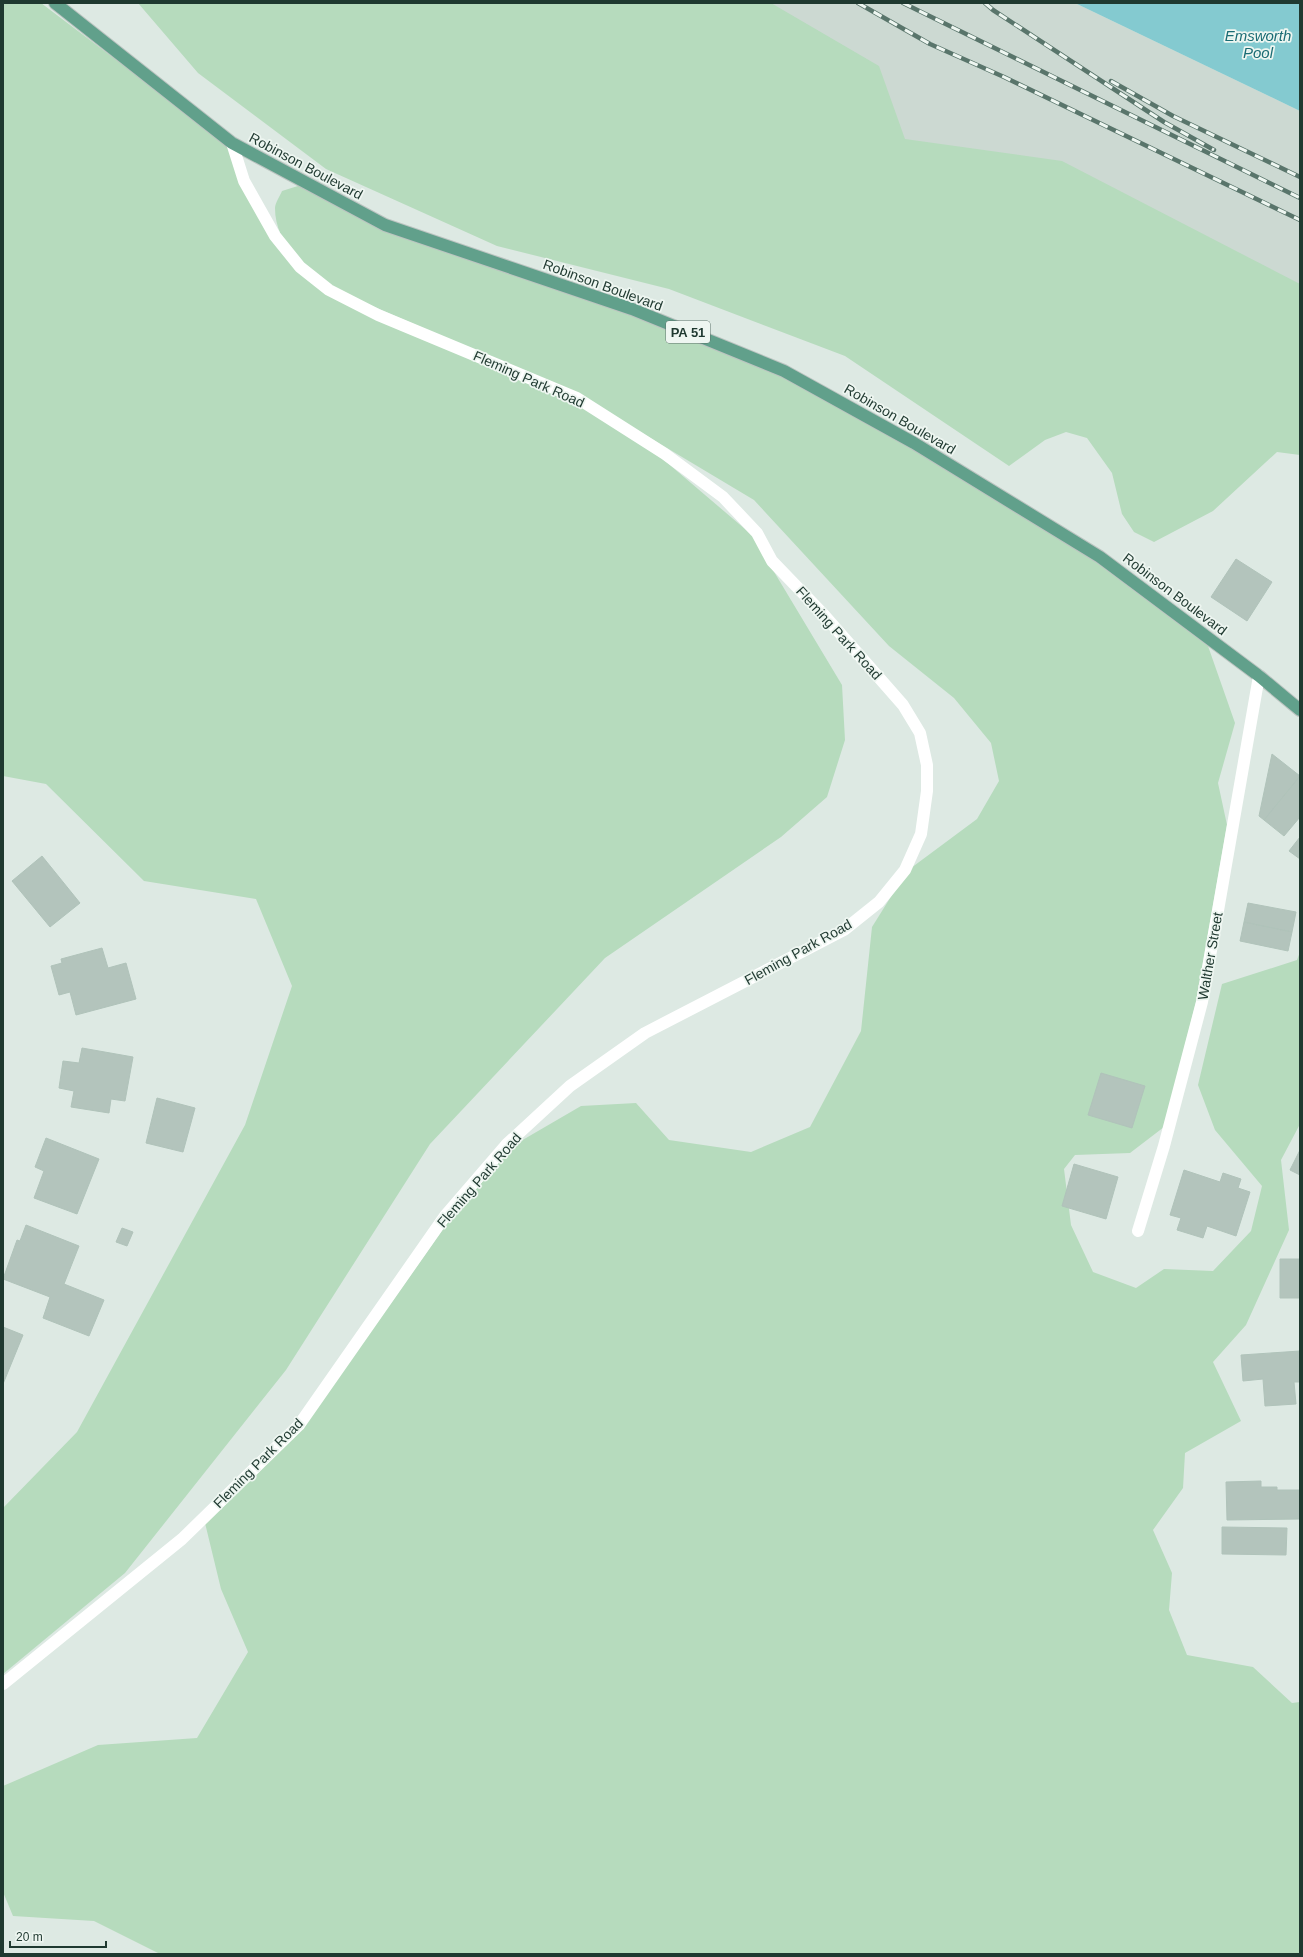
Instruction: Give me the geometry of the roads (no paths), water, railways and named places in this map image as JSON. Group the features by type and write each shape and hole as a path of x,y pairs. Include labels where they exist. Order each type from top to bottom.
{"main road":[{"name":"Robinson Boulevard","path":"54,3 232,143 385,225 632,309 784,371 914,443 1100,557 1259,676 1300,710"}],"street":[{"name":"Fleming Park Road","path":"3,1684 182,1539 299,1425 445,1216 507,1144 570,1086 645,1032 844,930 879,902 905,870 921,834 928,791 928,764 920,733 904,705 824,615 772,561 757,533 723,497 666,454 577,398 378,315 329,290 300,267 275,236 244,181 232,143"},
{"name":"Walther Street","path":"1138,1231 1164,1146 1202,1002 1259,676"}],"water":[{"name":"Emsworth Pool","path":"1075,3 1300,3 1300,111"}],"railway":[{"path":"858,3 930,44 1004,77 1300,220"},
{"path":"903,3 1300,198"},
{"path":"985,3 993,10 1164,122 1214,150"},
{"path":"1111,81 1173,116 1300,177"}]}
